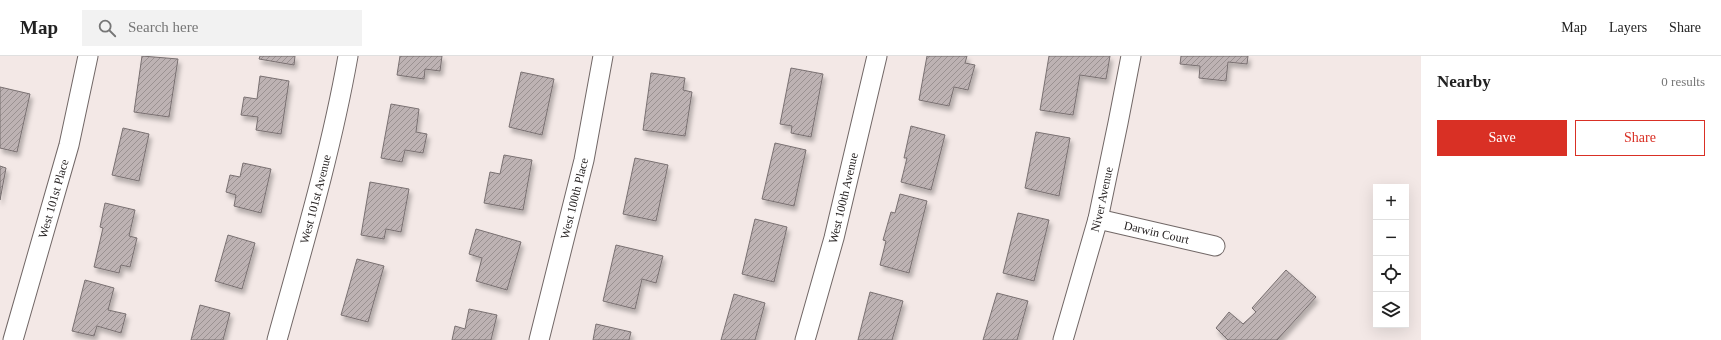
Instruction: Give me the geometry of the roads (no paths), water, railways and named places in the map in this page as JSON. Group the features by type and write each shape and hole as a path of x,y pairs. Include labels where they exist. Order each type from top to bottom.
{"street":[{"name":"West 101st Place","path":"13,340 69,145 88,56"},
{"name":"West 101st Avenue","path":"277,340 314,206 343,85 348,56"},
{"name":"West 100th Place","path":"539,340 584,160 603,56"},
{"name":"West 100th Avenue","path":"805,340 834,238 877,56"},
{"name":"Niver Avenue","path":"1063,340 1098,219 1131,56"},
{"name":"Darwin Court","path":"1098,219 1215,246"}]}
